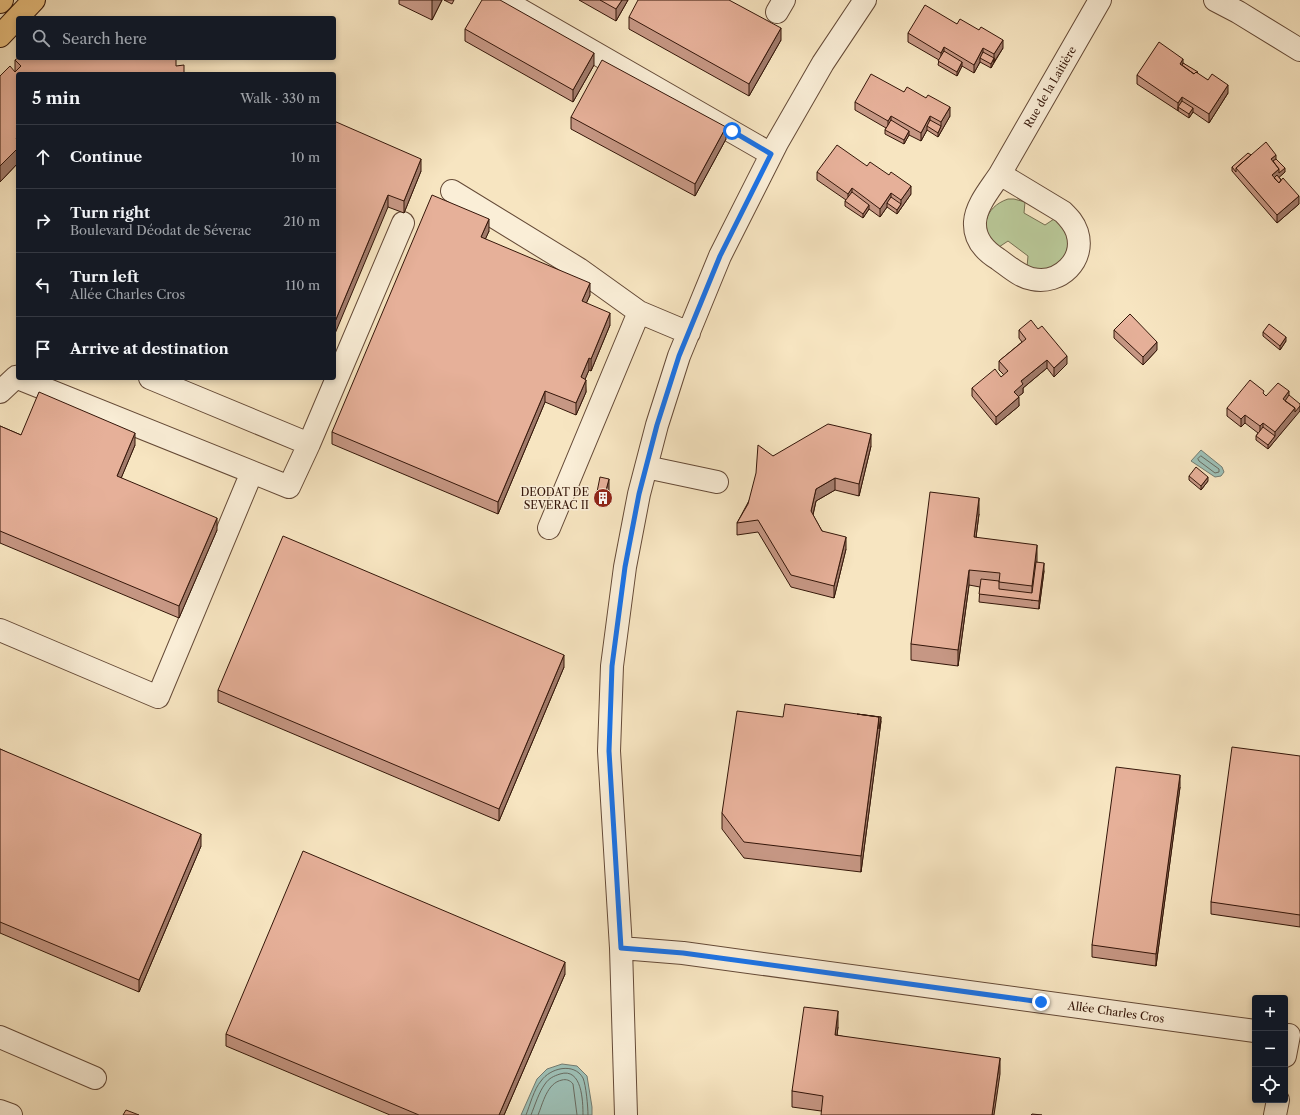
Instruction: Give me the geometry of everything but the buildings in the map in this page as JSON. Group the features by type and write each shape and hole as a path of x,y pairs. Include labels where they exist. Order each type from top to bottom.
{"main road":[{"path":"19,16 34,0"},
{"path":"0,36 16,19"}],"street":[{"path":"626,1115 621,948 609,751 612,666 625,567 646,466 657,425 679,356 720,256 771,154 823,63 865,0"},
{"name":"Rue de la Laitière","path":"1000,174 1063,212 1071,220 1077,231 1079,242 1077,254 1065,273 1054,278 1042,280 1031,279 1020,274 989,253 981,245 976,235 975,223 977,212 1100,0"},
{"path":"1214,0 1238,12 1300,50"},
{"path":"505,1 771,154"},
{"path":"452,191 579,269 639,312 689,333"},
{"path":"23,380 289,487 309,444 403,223"},
{"path":"549,528 639,312"},
{"path":"0,392 16,377"},
{"path":"155,380 309,444"},
{"path":"646,466 717,482"},
{"path":"0,630 158,697 252,472"},
{"name":"Allée Charles Cros","path":"621,948 683,953 1252,1031"},
{"path":"1288,1046 1291,1035"},
{"path":"0,1037 95,1078"},
{"path":"1275,1115 1277,1103"},
{"path":"0,1110 10,1115"}],"green space":[{"path":"1008,199 1025,202 1024,213 1045,225 1054,219 1061,225 1066,233 1068,241 1064,257 1059,263 1051,268 1040,270 1027,267 1028,256 1008,241 999,247 992,241 986,227 986,220 993,208"}],"water":[{"path":"1201,450 1222,467 1224,472 1221,476 1215,477 1191,461"},
{"path":"562,1064 577,1066 587,1076 592,1115 521,1115 537,1079 547,1069"}],"place":[{"name":"DEODAT DE SEVERAC II","path":"603,498"}],"route":[{"path":"732,131 771,154 720,256 679,356 657,425 639,494 625,567 612,666 609,751 621,948 683,953 1041,1002"}]}
